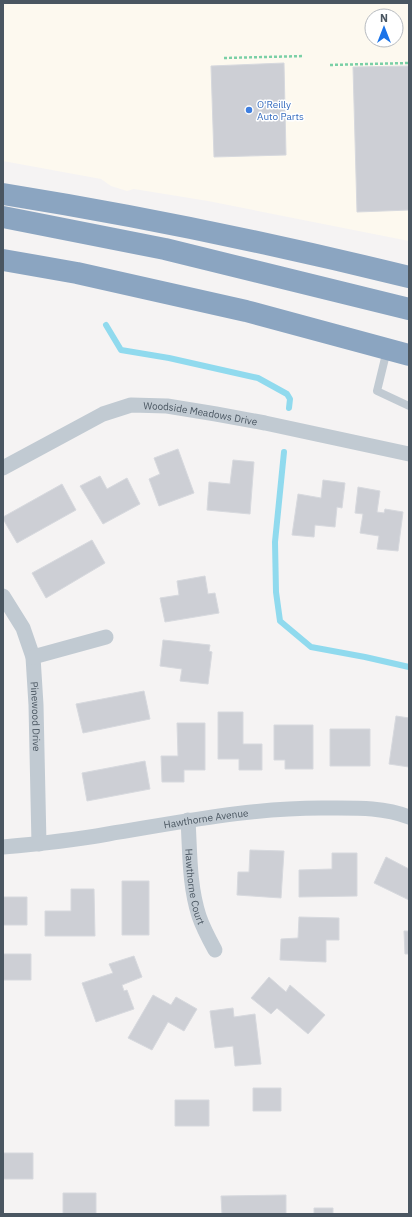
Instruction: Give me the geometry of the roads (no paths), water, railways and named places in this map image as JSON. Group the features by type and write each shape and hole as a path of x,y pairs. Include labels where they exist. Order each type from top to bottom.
{"highway":[{"path":"3,194 176,224 409,277"},
{"path":"3,217 165,249 409,309"},
{"path":"3,260 77,273 246,311 409,355"}],"street":[{"name":"Woodside Meadows Drive","path":"3,468 103,414 131,405 167,406 216,414 409,454"},
{"name":"Pinewood Drive","path":"3,596 22,628 32,657 36,705 39,844"},
{"path":"32,657 106,637"},
{"name":"Hawthorne Avenue","path":"3,847 39,844 108,834 237,813 307,808 372,809 391,811 409,817"},
{"name":"Hawthorne Court","path":"188,820 192,882 195,899 201,920 215,950"}],"lane":[{"path":"387,349 377,391 409,406"}],"waterway":[{"path":"106,325 121,350 169,358 258,378 287,394 290,399 289,408"},
{"path":"284,452 275,542 276,592 280,621 311,647 409,667"}],"place":[{"name":"O'Reilly Auto Parts","path":"249,110"}]}
